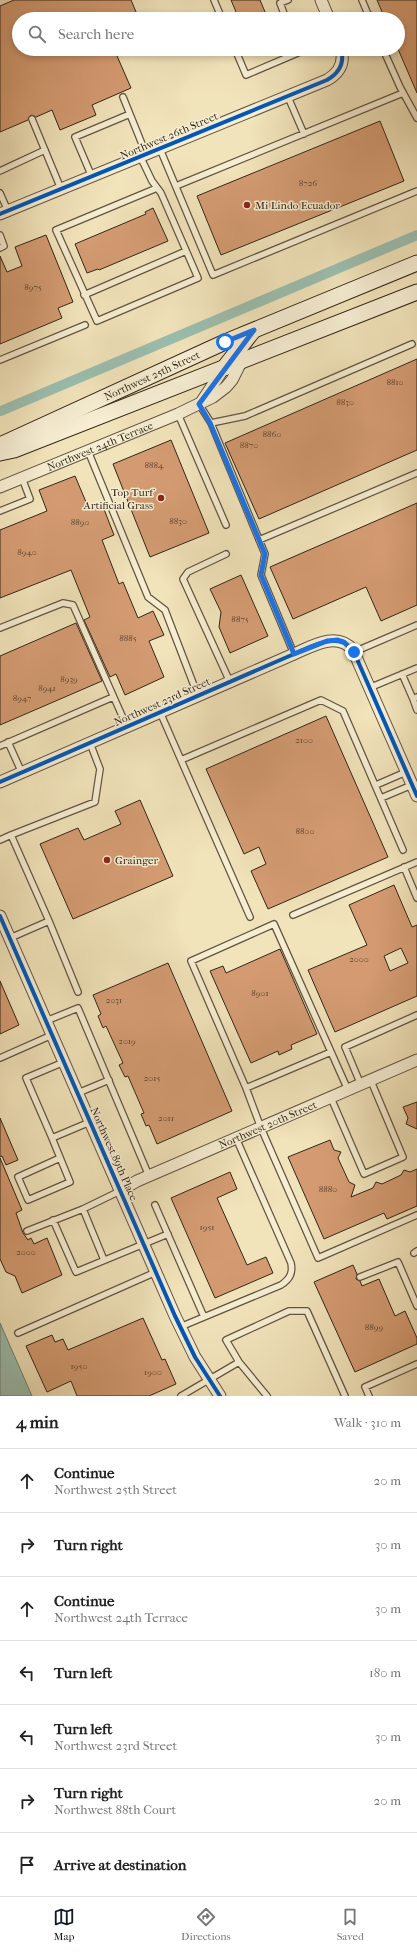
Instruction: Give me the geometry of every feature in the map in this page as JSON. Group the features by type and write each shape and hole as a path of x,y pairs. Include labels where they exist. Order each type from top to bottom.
{"main road":[{"name":"Northwest 25th Street","path":"0,445 254,330 417,263"},
{"name":"Northwest 25th Street","path":"0,453 14,450 417,292"},
{"path":"224,368 254,330"}],"street":[{"path":"321,0 326,12"},
{"name":"Northwest 26th Street","path":"4,213 327,80 334,76 341,67 342,56"},
{"name":"Northwest 24th Terrace","path":"0,487 178,414 213,397 226,387 236,373 241,362"},
{"name":"Northwest 24th Terrace","path":"199,404 224,368"},
{"name":"Northwest 23rd Street","path":"0,782 294,654 332,640 344,642 354,652"},
{"path":"354,652 417,796"},
{"name":"Northwest 89th Place","path":"0,916 5,934 46,1021 180,1327 208,1379 220,1396"},
{"name":"Northwest 20th Street","path":"120,1191 149,1176 417,1060"}],"lane":[{"path":"214,0 219,12"},
{"path":"283,12 280,3 288,0"},
{"path":"362,0 368,12"},
{"path":"238,56 246,75 291,56"},
{"path":"386,56 403,94 417,118"},
{"path":"176,186 403,94"},
{"path":"123,96 152,181 158,188 198,278 97,321 56,230 158,188"},
{"path":"288,97 304,134"},
{"path":"92,177 75,137 130,114"},
{"path":"32,119 61,189"},
{"path":"160,149 213,275 417,191"},
{"path":"0,171 45,150"},
{"path":"0,193 4,213"},
{"path":"0,235 4,246 0,248"},
{"path":"84,295 186,251"},
{"path":"0,360 85,325"},
{"path":"210,423 245,416 412,344"},
{"path":"199,404 210,423 265,554 261,575 294,654"},
{"path":"178,414 226,525"},
{"path":"88,451 148,597 165,610 198,696"},
{"path":"259,540 417,472"},
{"path":"0,512 30,499 22,478"},
{"path":"226,554 188,572 184,579 230,682"},
{"path":"0,628 62,603 70,604 75,608 127,727"},
{"path":"354,652 417,625"},
{"path":"369,688 417,668"},
{"path":"402,674 415,698 417,710"},
{"path":"0,746 113,697"},
{"path":"181,760 321,700 343,711 404,850"},
{"path":"160,712 250,917"},
{"path":"8,742 22,773"},
{"path":"0,840 95,802 100,769 90,743"},
{"path":"376,785 406,772"},
{"path":"381,798 412,785"},
{"path":"11,835 78,992"},
{"path":"294,915 417,862"},
{"path":"404,867 417,898"},
{"path":"5,934 49,921"},
{"path":"348,1091 274,924 191,961 246,1088 261,1128 318,1258 417,1215"},
{"path":"46,1021 78,1008 149,1176"},
{"path":"331,1098 364,1174 403,1157 366,1083 345,1047 417,1016"},
{"path":"0,1058 52,1035"},
{"path":"246,1088 331,1052"},
{"path":"60,1158 18,1177 28,1200 70,1182 52,1138 26,1078 64,1062"},
{"path":"78,1093 108,1080"},
{"path":"52,1138 90,1122"},
{"path":"180,1327 281,1285 287,1281 292,1269 236,1138"},
{"path":"27,1231 83,1209 120,1191"},
{"path":"155,1205 204,1317"},
{"path":"83,1209 104,1260"},
{"path":"53,1220 76,1272 168,1234"},
{"path":"360,1277 398,1262 417,1306"},
{"path":"18,1333 156,1272"},
{"path":"267,1396 239,1362 226,1340 289,1311 307,1311 345,1396"},
{"path":"181,1396 239,1362"},
{"path":"369,1396 365,1387 417,1364"}],"shaded area":[{"path":"0,1323 32,1396 0,1396"}],"building":[{"path":"14,0 131,0 136,12 12,12 12,56 117,56 131,88 92,105 96,115 60,130 52,110 36,117 31,115 28,120 0,132 0,6"},
{"path":"231,0 260,0 265,12 236,12"},
{"path":"377,0 417,0 417,93 401,56 405,56 405,12 382,12"},
{"path":"380,121 404,181 221,255 197,196"},
{"path":"153,208 168,241 99,270 98,269 87,273 75,244 146,214 145,212"},
{"path":"46,235 73,302 58,308 62,318 0,344 0,256 7,272 22,266 15,247"},
{"path":"417,359 417,450 259,519 225,443"},
{"name":"Top Turf Artificial Grass","path":"171,440 209,533 150,557 113,464"},
{"path":"75,476 89,509 102,504 114,535 102,540 119,584 123,582 138,618 153,611 164,635 149,641 164,677 125,695 116,674 110,677 84,620 90,617 71,570 0,598 0,530 47,511 39,490"},
{"path":"417,503 417,605 381,621 366,587 293,619 270,567"},
{"path":"241,575 268,636 230,653 219,627 221,612 210,589"},
{"path":"76,623 102,681 0,725 0,656"},
{"path":"326,716 388,857 268,909 251,871 266,864 259,847 244,854 206,769"},
{"name":"Grainger","path":"140,800 173,876 73,919 40,844 78,828 84,840 121,824 115,811"},
{"path":"394,885 412,927 417,925 417,996 335,1032 308,970 367,945 349,905","holes":["401,948 408,963 390,971 384,956"]},
{"path":"280,949 317,1034 291,1045 292,1049 279,1055 278,1051 251,1063 210,971 223,966 226,973"},
{"path":"168,963 232,1111 157,1144 149,1125 146,1126 141,1114 144,1113 128,1076 125,1077 119,1065 123,1063 106,1026 103,1028 98,1016 101,1014 93,995"},
{"path":"0,981 19,1025 0,1034"},
{"path":"417,1102 417,1129 406,1124 408,1118 403,1107"},
{"path":"0,1118 18,1160 6,1165 2,1156 0,1157"},
{"path":"330,1140 334,1150 341,1152 338,1158 349,1182 355,1185 351,1197 373,1188 376,1182 382,1184 401,1175 404,1170 410,1172 417,1169 417,1206 387,1219 384,1213 324,1239 288,1157"},
{"path":"0,1158 22,1210 16,1213 23,1233 28,1240 31,1238 34,1244 47,1238 62,1275 22,1293 15,1276 6,1272 0,1259"},
{"path":"230,1172 237,1189 217,1198 247,1265 266,1257 273,1273 215,1298 171,1198"},
{"path":"353,1265 357,1274 356,1279 360,1281 362,1286 379,1279 395,1316 405,1311 417,1338 417,1344 355,1372 314,1282"},
{"path":"143,1318 162,1360 165,1359 176,1384 149,1396 77,1396 71,1381 47,1392 26,1346 52,1335 55,1342 63,1339 68,1350"}],"waterway":[{"path":"1,411 417,235"}],"cycle path":[{"path":"0,214 327,80 338,71 342,56"},
{"path":"0,782 316,644 340,641 347,644 353,650 417,796"},
{"path":"0,916 175,1316 195,1357 220,1396"}],"place":[{"name":"Mi Lindo Ecuador","path":"247,205"},
{"name":"Top Turf Artificial Grass","path":"161,498"},
{"name":"Grainger","path":"107,860"}],"route":[{"path":"225,342 254,330 224,368 199,404 210,423 265,554 261,575 294,654 332,640 338,640 348,644 354,652"}]}
